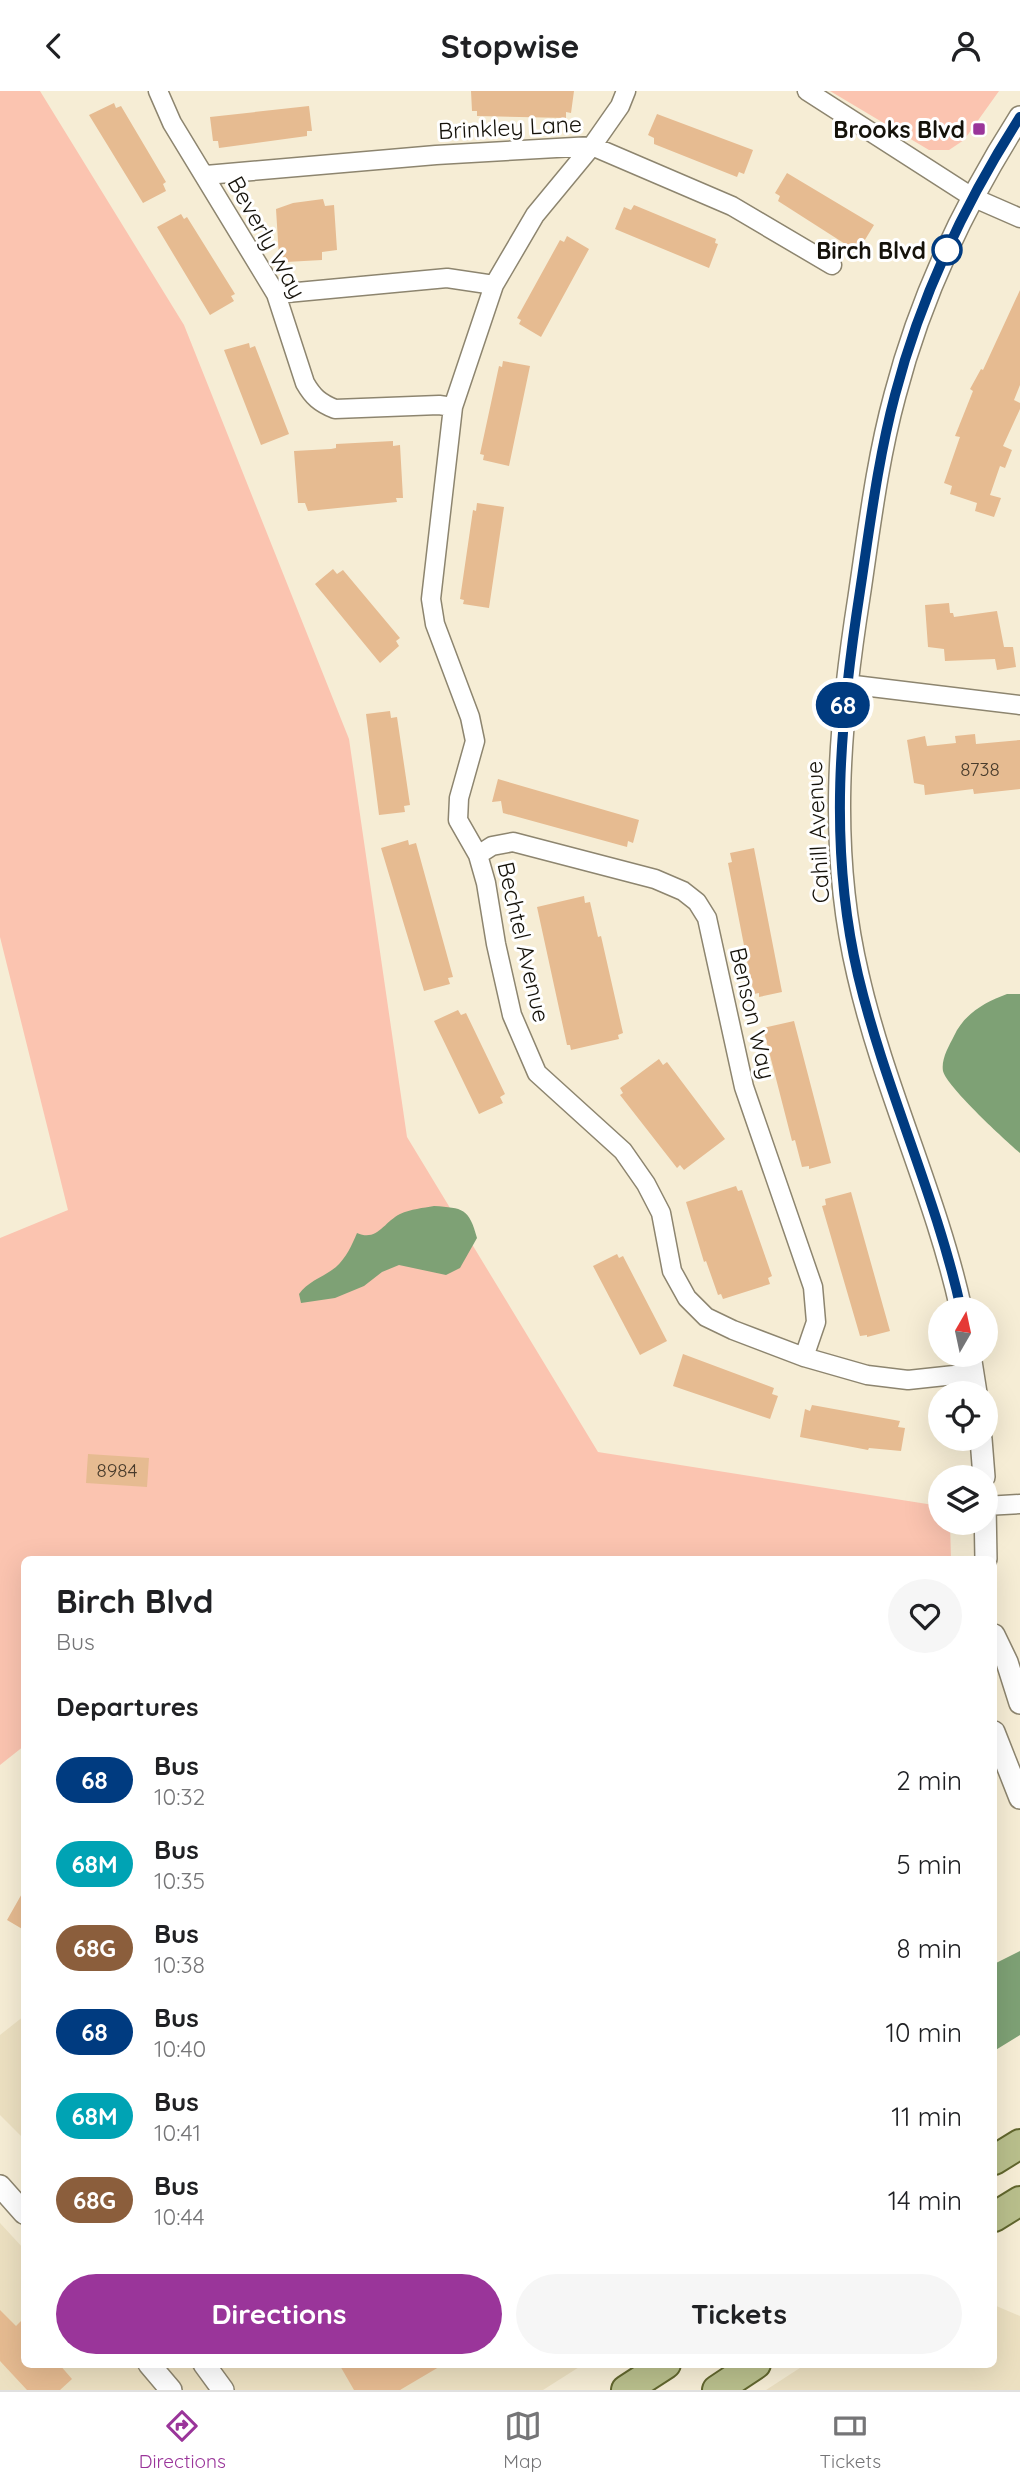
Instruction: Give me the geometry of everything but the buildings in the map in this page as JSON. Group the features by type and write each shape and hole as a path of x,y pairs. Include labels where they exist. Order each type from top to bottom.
{"main road":[{"path":"997,2158 1020,2144"},
{"path":"997,2215 1020,2201"},
{"path":"626,2390 660,2368"},
{"path":"717,2390 750,2368"}],"street":[{"name":"Beverly Way","path":"159,91 172,123 276,294 306,383 320,403 335,409 353,410 423,405 453,407"},
{"name":"Bechtel Avenue","path":"626,91 620,106 592,146 535,215 494,285 453,407 431,599 435,624 470,717 475,741 459,799 458,820 478,855 512,1015 537,1073 622,1151 646,1184 661,1213 672,1271 687,1298 706,1317 804,1357 889,1379 933,1378 973,1373"},
{"path":"807,91 972,197 1020,218"},
{"name":"Cahill Avenue","path":"958,1297 933,1204 872,1030 854,954 842,872 840,741 876,482 895,393 925,300 972,197 1020,117"},
{"name":"Brinkley Lane","path":"206,175 436,155 592,146 742,211 832,265"},
{"path":"276,294 447,278 494,285"},
{"path":"846,684 1020,705"},
{"name":"Benson Way","path":"478,855 492,846 513,842 655,879 683,891 697,902 707,918 744,1087 816,1302 816,1322 804,1357"},
{"path":"998,1505 1020,1504"},
{"path":"986,1535 986,1556"},
{"path":"997,1641 1007,1662 1020,1703"},
{"path":"997,1740 1020,1798"},
{"path":"0,2186 21,2210"},
{"path":"153,2368 172,2390"},
{"path":"207,2368 223,2390"}],"shaded area":[{"path":"0,91 40,91 184,325 349,739 407,1137 598,1452 928,1504 928,1535 950,1535 951,1556 21,1556 21,1748 0,1765 0,1238 68,1210 0,937"},
{"path":"830,91 999,91 964,140 949,150 929,150"},
{"path":"1007,994 1020,994 1020,1153 965,1101 943,1071 946,1053 963,1021 983,1005"},
{"path":"434,1206 463,1211 471,1221 477,1238 460,1268 446,1275 399,1265 382,1272 364,1286 335,1298 301,1303 299,1294 340,1263 357,1233 370,1235 400,1214"},
{"path":"1020,1951 1020,2035 997,2049 997,1962"},
{"path":"21,2018 21,2136 0,2115 0,2035"},
{"path":"0,2223 21,2246 21,2368 578,2368 543,2390 0,2390"},
{"path":"997,2306 1020,2316 1020,2390 766,2390 800,2368 997,2368"}],"bus line":[{"name":"68","path":"958,1297 933,1204 872,1030 858,974 842,872 840,741 848,667 874,494 895,393 937,270 972,197 1020,117"}],"place":[{"name":"Brooks Blvd","path":"979,129"},
{"name":"Birch Blvd","path":"947,250"}]}
